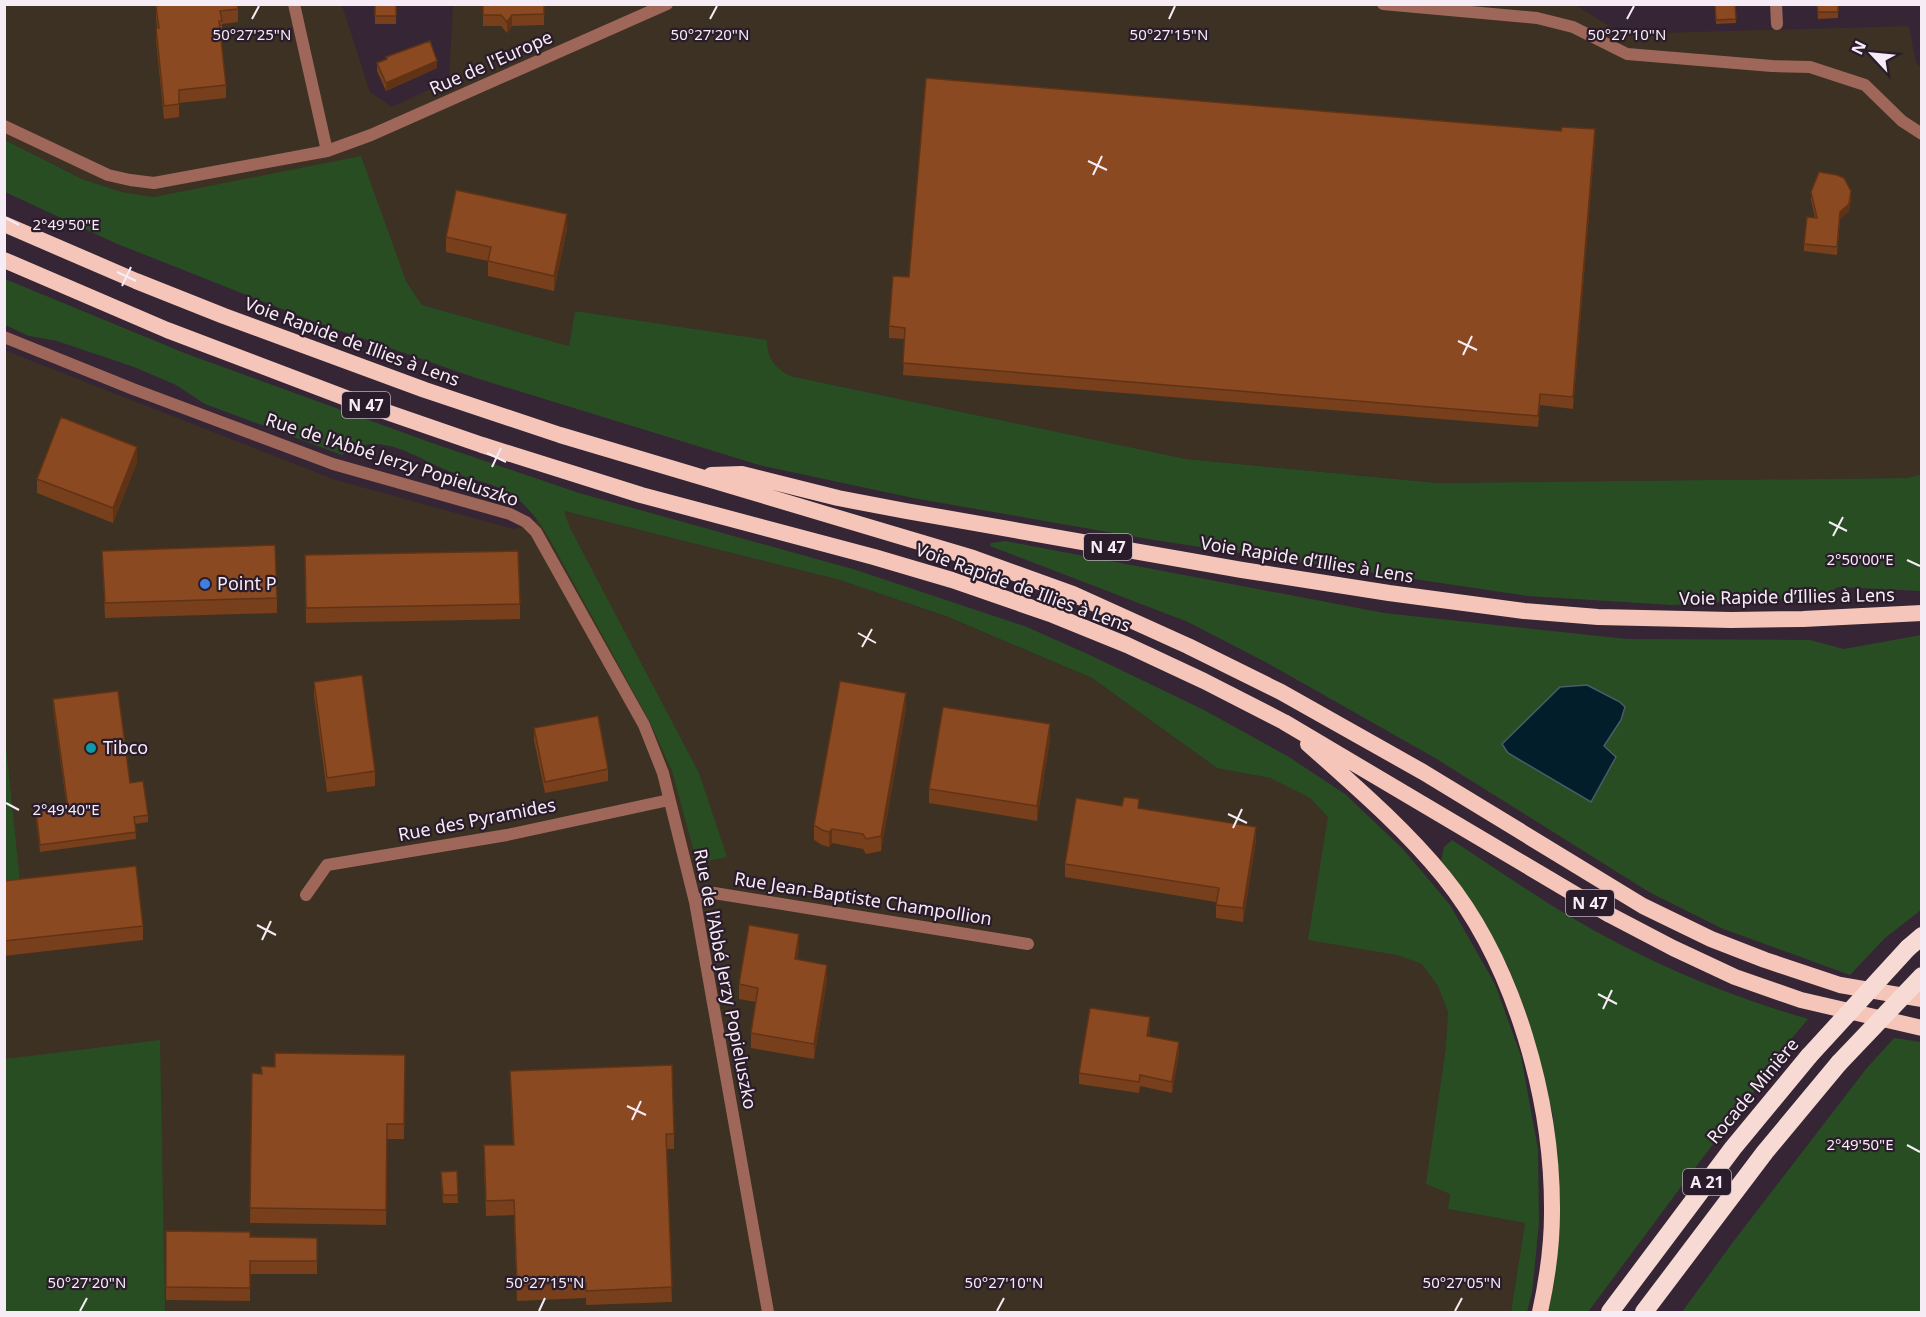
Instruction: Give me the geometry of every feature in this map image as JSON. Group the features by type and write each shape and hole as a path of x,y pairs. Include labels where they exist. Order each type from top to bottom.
{"highway":[{"name":"Voie Rapide de Illies à Lens","path":"4,224 136,281 357,366 549,431 973,558 1073,594 1188,646 1281,692 1423,772 1643,906 1701,934 1765,960 1840,984 1922,999"},
{"name":"Voie Rapide de Illies à Lens","path":"4,260 166,330 346,398 550,467 641,495 952,580 1053,615 1204,681 1284,722"},
{"name":"Voie Rapide d’Illies à Lens","path":"695,475 742,474 838,498 1039,536 1319,583 1524,612 1598,617 1731,620 1803,620 1922,614"},
{"name":"N 47","path":"1284,722 1610,915 1684,953 1735,977 1801,1000 1922,1028"},
{"path":"1284,722 1414,843 1445,879 1478,929 1503,975 1516,1009 1535,1074 1547,1145 1552,1214 1545,1288 1540,1312"},
{"name":"Rocade Minière","path":"1610,1312 1733,1148 1809,1056 1915,942"},
{"name":"A 21","path":"1644,1312 1758,1160 1839,1063 1922,976"}],"street":[{"path":"294,4 327,151"},
{"name":"Rue de l'Europe","path":"4,126 108,175 154,183 327,151 371,135 668,4"},
{"path":"1383,4 1537,18 1573,27 1627,54 1809,67 1865,85 1902,122 1922,134"},
{"path":"1776,4 1776,24"},
{"name":"Rue de l'Abbé Jerzy Popieluszko","path":"4,337 205,417 333,464 510,514 526,522 536,532 644,724 663,773 695,902 768,1312"},
{"name":"Rue des Pyramides","path":"306,895 327,865 507,835 669,800"},
{"name":"Rue Jean-Baptiste Champollion","path":"695,902 714,893 1028,944"}],"shaded area":[{"path":"4,5 342,5 370,92 392,107 449,80 453,5 1576,5 1622,34 1909,26 1916,63 1922,68 1921,474 1908,478 1437,483 1186,459 790,376 777,368 770,359 766,340 575,311 569,346 422,305 406,281 191,191 154,197 122,192 82,179 5,140"},
{"path":"4,350 336,480 514,529 563,511 840,580 947,617 1092,678 1217,768 1270,778 1310,798 1394,884 1473,1048 1448,1209 1525,1223 1511,1312 5,1312"}],"green space":[{"path":"5,140 82,179 122,192 154,197 361,156 406,281 422,305 569,346 575,311 767,340 768,352 773,362 790,376 1186,459 1437,483 1908,478 1921,474 1921,591 1838,587 1823,597 1672,605 1527,596 1154,540 913,498 759,465 473,377 307,319 115,243 5,192"},
{"path":"5,279 187,354 432,443 579,493 856,570 1027,627 1204,710 1289,757 1345,794 1403,849 1450,905 1495,984 1521,1056 1538,1149 1539,1223 1532,1293 1527,1312 1511,1312 1525,1223 1448,1209 1450,1194 1426,1184 1446,1047 1448,1012 1438,986 1422,964 1397,955 1308,940 1328,817 1310,798 1270,778 1217,768 1092,678 948,617 840,580 564,511 570,528 699,773 727,857 697,863 672,771 650,722 549,538 522,503 510,493 497,487 454,473 393,447 372,444 342,455 205,404 176,385 134,367 57,341 29,336 5,325"},
{"path":"1005,541 1384,613 1627,639 1810,640 1844,649 1921,635 1921,910 1885,938 1850,975 1721,928 1649,892 1435,758 1269,664 1188,622 990,546 991,543","holes":["1587,685 1620,702 1625,707 1621,720 1604,746 1502,745 1560,687"]},
{"path":"4,727 20,882 4,883"},
{"path":"1452,840 1551,905 1612,940 1708,985 1808,1019 1782,1050 1757,1088 1588,1312 1548,1312 1560,1229 1559,1179 1553,1115 1527,1015 1508,966 1477,914 1441,861 1444,847"},
{"path":"1894,1038 1921,1042 1921,1312 1682,1312 1866,1069"},
{"path":"160,1040 165,1312 5,1312 5,1059"}],"water":[{"path":"1587,685 1620,702 1625,707 1621,720 1604,746 1616,757 1591,802 1508,753 1502,744 1560,687"}],"building":[{"path":"164,4 237,4 238,9 220,11 222,21 219,21 226,85 179,90 179,104 164,106 156,6"},
{"path":"375,4 396,4 396,16 375,16"},
{"path":"483,4 544,4 544,14 512,15 507,22 501,15 483,15"},
{"path":"1715,4 1735,4 1736,19 1716,20"},
{"path":"1817,4 1838,4 1838,12 1818,12"},
{"path":"430,41 437,61 386,83 377,63 387,59 386,57"},
{"path":"926,78 1561,131 1562,127 1595,129 1573,397 1540,394 1538,416 903,363 905,328 889,326 893,276 909,277"},
{"path":"1819,172 1844,178 1851,191 1849,204 1840,212 1837,247 1804,244 1807,217 1817,218 1811,192"},
{"path":"456,190 567,214 554,276 488,261 491,247 446,237"},
{"path":"61,417 137,447 113,508 37,479"},
{"path":"275,545 277,598 105,603 102,551"},
{"path":"518,551 520,604 306,608 305,555"},
{"path":"362,675 375,771 327,778 314,682"},
{"path":"840,681 906,693 881,836 866,839 863,834 832,829 829,832 814,825"},
{"name":"Tibco","path":"118,691 130,783 143,781 148,815 134,817 136,832 40,845 36,812 68,808 53,699"},
{"path":"943,707 1050,724 1037,806 929,789"},
{"path":"598,716 608,769 545,782 534,728"},
{"path":"1124,797 1139,799 1138,808 1256,827 1243,908 1216,905 1219,888 1065,864 1076,798 1122,806"},
{"path":"136,866 143,926 4,941 4,881"},
{"path":"749,925 799,934 795,959 827,965 814,1044 751,1033 758,988 739,984"},
{"path":"1090,1008 1150,1017 1147,1036 1179,1042 1172,1082 1140,1075 1139,1082 1079,1073"},
{"path":"275,1053 405,1055 404,1124 387,1124 386,1210 250,1208 252,1073 262,1074 261,1066 275,1067"},
{"path":"672,1065 674,1134 666,1134 672,1287 586,1291 586,1283 517,1286 514,1200 486,1201 484,1145 514,1145 510,1071"},
{"path":"457,1171 458,1195 443,1195 441,1172"},
{"path":"166,1231 250,1232 250,1237 317,1238 317,1261 250,1261 250,1288 166,1287"}],"place":[{"name":"Point P","path":"205,584"},
{"name":"Tibco","path":"91,748"}]}
